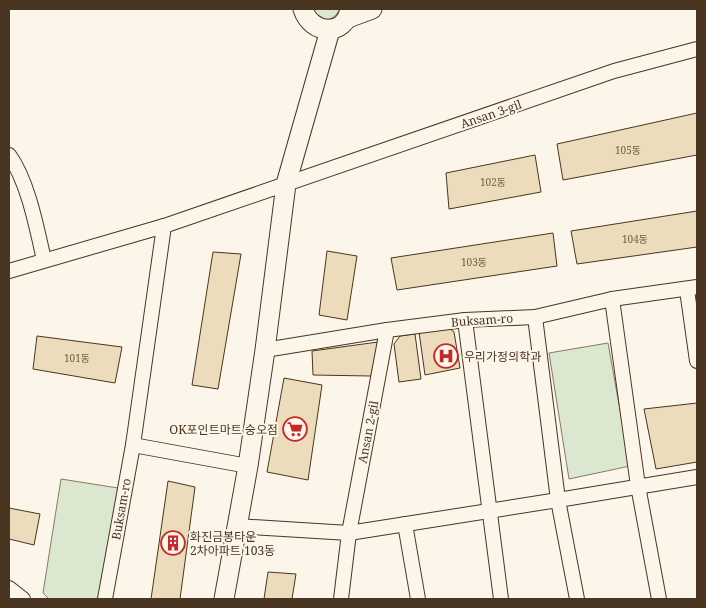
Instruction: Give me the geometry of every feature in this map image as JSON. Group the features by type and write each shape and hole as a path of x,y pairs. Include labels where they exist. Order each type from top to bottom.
{"street":[{"path":"306,15 322,29 330,30 343,24 349,13 372,9"},
{"path":"306,15 320,50 319,66"},
{"path":"224,599 248,466 286,184 330,30"},
{"name":"Ansan 3-gil","path":"286,184 614,71 697,49"},
{"path":"9,155 24,186 44,260"},
{"path":"9,271 164,226 286,184"},
{"name":"Buksam-ro","path":"105,599 133,445 164,226"},
{"path":"692,288 697,362"},
{"name":"Buksam-ro","path":"265,350 388,330 466,320 535,316 612,300 692,288"},
{"path":"612,300 638,486 660,599"},
{"path":"535,316 558,500 577,599"},
{"path":"466,320 501,599"},
{"name":"Ansan 2-gil","path":"341,599 349,533 388,330"},
{"path":"133,445 248,466"},
{"path":"236,526 349,533 697,477"},
{"path":"405,524 418,599"},
{"path":"9,588 23,599"}],"green space":[{"path":"313,9 340,9 328,21 316,17"},
{"path":"608,343 630,466 569,479 549,353"},
{"path":"61,479 118,488 100,599 49,599 43,593"}],"building":[{"path":"697,113 697,155 563,180 557,144"},
{"path":"535,155 541,192 449,209 446,173"},
{"path":"697,211 697,247 577,264 571,231"},
{"path":"553,233 557,266 397,290 391,258"},
{"path":"327,251 357,256 347,320 319,315"},
{"path":"213,252 241,254 218,389 192,385"},
{"path":"447,326 454,332 460,368 425,375 419,332"},
{"path":"415,334 421,379 399,382 394,344 400,336"},
{"path":"37,336 122,347 115,383 33,369"},
{"path":"378,342 371,376 313,375 312,351"},
{"name":"OK포인트마트 숭오점","path":"284,378 322,385 308,480 267,472"},
{"path":"697,403 697,462 656,469 644,409"},
{"name":"화진금봉타운 2차아파트 103동","path":"168,481 195,487 180,599 151,599"},
{"path":"9,508 40,514 34,545 9,539"},
{"path":"268,572 296,574 292,599 264,599"}],"place":[{"name":"우리가정의학과","path":"446,356"},
{"name":"OK포인트마트 숭오점","path":"295,429"},
{"name":"화진금봉타운 2차아파트 103동","path":"173,543"}]}
